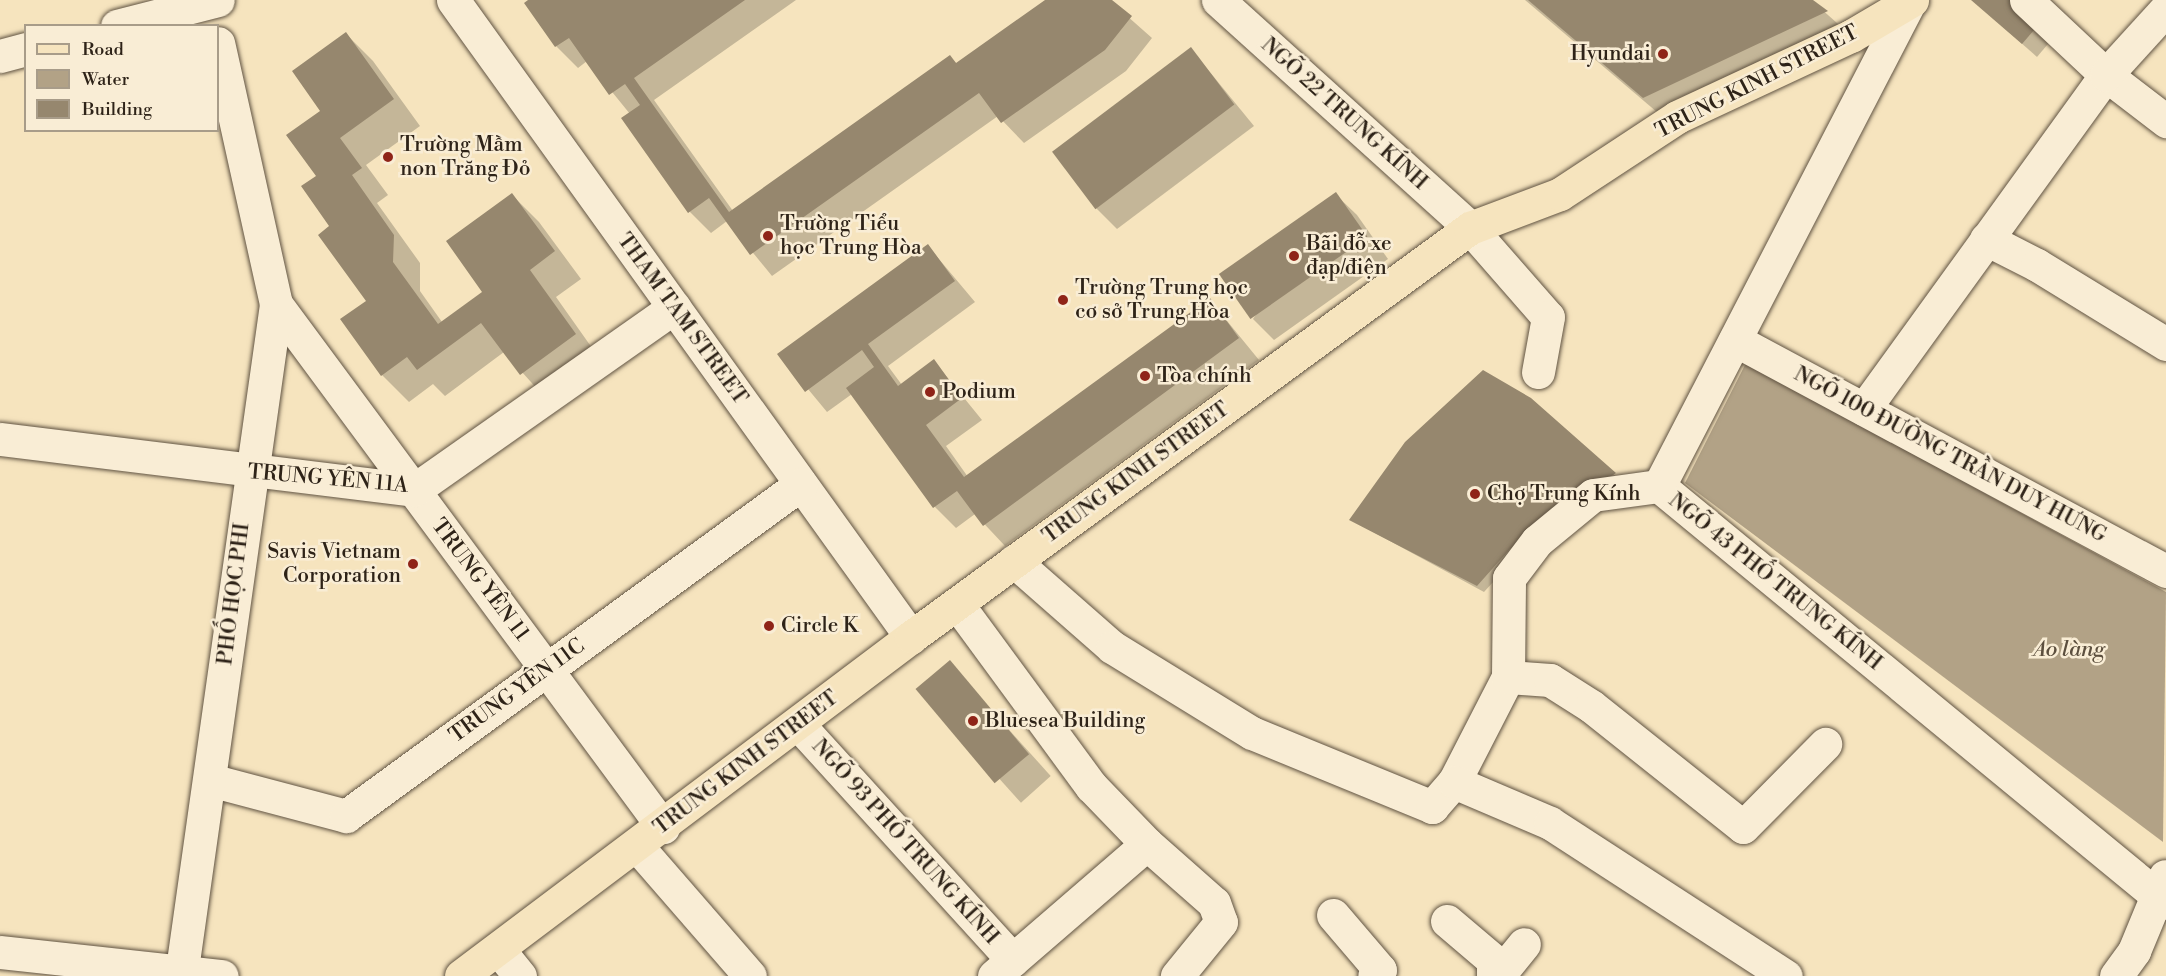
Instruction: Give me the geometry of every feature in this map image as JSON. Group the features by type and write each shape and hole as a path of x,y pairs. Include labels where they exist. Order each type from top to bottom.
{"main road":[{"name":"TRUNG KINH STREET","path":"461,976 663,827 911,637 958,605 1014,561 1470,228 1560,194 1677,117 1910,2"}],"street":[{"name":"THAM TAM STREET","path":"453,0 911,637"},
{"name":"NGÕ 22 TRUNG KÍNH","path":"1218,0 1470,228 1548,317 1538,372"},
{"path":"2026,0 2106,75 2166,121"},
{"name":"NGÕ 43 PHỐ TRUNG KÍNH","path":"1910,2 1659,486 2163,891 2134,951 2116,976"},
{"path":"127,24 212,7"},
{"path":"1864,409 2106,75 2166,9"},
{"name":"PHỐ HỌC PHI","path":"182,969 210,780 249,472 276,304 219,48"},
{"path":"0,56 24,50"},
{"path":"1986,239 2037,265 2166,344"},
{"name":"TRUNG YÊN 11","path":"276,304 663,827"},
{"name":"TRUNG YÊN 11A","path":"0,439 249,472 414,490 674,307"},
{"name":"NGÕ 100 ĐƯỜNG TRẦN DUY HƯNG","path":"1735,340 2166,571"},
{"name":"TRUNG YÊN 11C","path":"210,780 346,816 801,484"},
{"path":"1014,561 1112,647 1252,733 1427,806 1439,802 1454,782 1508,677 1509,578 1537,541 1593,495 1659,486"},
{"path":"958,605 1091,786 1147,844 1214,903 1221,922 1177,976"},
{"path":"1508,677 1550,680 1591,706 1743,827 1825,744"},
{"name":"NGÕ 93 PHỐ TRUNG KÍNH","path":"798,724 1004,968"},
{"path":"1454,782 1550,823 1786,976"},
{"path":"1004,968 1147,844"},
{"path":"637,846 750,976"},
{"path":"1333,915 1380,970 1374,976"},
{"path":"1447,921 1493,960 1496,976"},
{"path":"1496,976 1524,944"},
{"path":"498,949 520,976"},
{"path":"0,952 182,969 222,976"}],"water":[{"name":"Ao làng","path":"1746,363 2166,592 2163,842 1685,483"}],"building":[{"path":"528,0 745,0 634,78 729,212 950,55 956,63 1045,0 1112,0 1132,16 1105,50 1001,123 979,93 750,255 709,198 688,213 621,118 640,105 625,84 609,95 569,38 555,47 524,3"},
{"name":"Hyundai","path":"1528,0 1813,0 1828,11 1643,98"},
{"path":"1971,0 2013,0 2040,23 2022,44"},
{"path":"346,32 394,99 340,138 362,168 352,175 394,235 393,262 438,324 482,292 446,241 512,193 555,251 530,270 576,334 520,375 481,323 417,370 407,357 381,376 340,319 366,301 318,235 329,226 301,186 316,176 286,135 320,111 292,71"},
{"path":"1191,47 1234,105 1095,209 1052,152"},
{"name":"Bãi đỗ xe đạp/điện","path":"1336,192 1368,237 1250,319 1219,274"},
{"name":"Tòa chính","path":"928,244 955,281 868,344 898,386 934,359 962,398 926,425 964,477 1210,298 1239,338 983,526 957,491 933,508 846,388 874,367 862,350 805,392 777,354"},
{"name":"Chợ Trung Kính","path":"1483,370 1531,398 1616,473 1550,516 1509,550 1477,586 1349,520 1405,442"},
{"name":"Bluesea Building","path":"950,660 1029,754 995,783 916,689"}],"place":[{"name":"Hyundai","path":"1663,54"},
{"name":"Trường Mầm non Trăng Đỏ","path":"388,157"},
{"name":"Trường Tiểu học Trung Hòa","path":"768,236"},
{"name":"Bãi đỗ xe đạp/điện","path":"1294,256"},
{"name":"Trường Trung học cơ sở Trung Hòa","path":"1063,300"},
{"name":"Tòa chính","path":"1145,376"},
{"name":"Podium","path":"930,392"},
{"name":"Chợ Trung Kính","path":"1475,494"},
{"name":"Savis Vietnam Corporation","path":"413,564"},
{"name":"Circle K","path":"769,626"},
{"name":"Bluesea Building","path":"973,721"}]}
